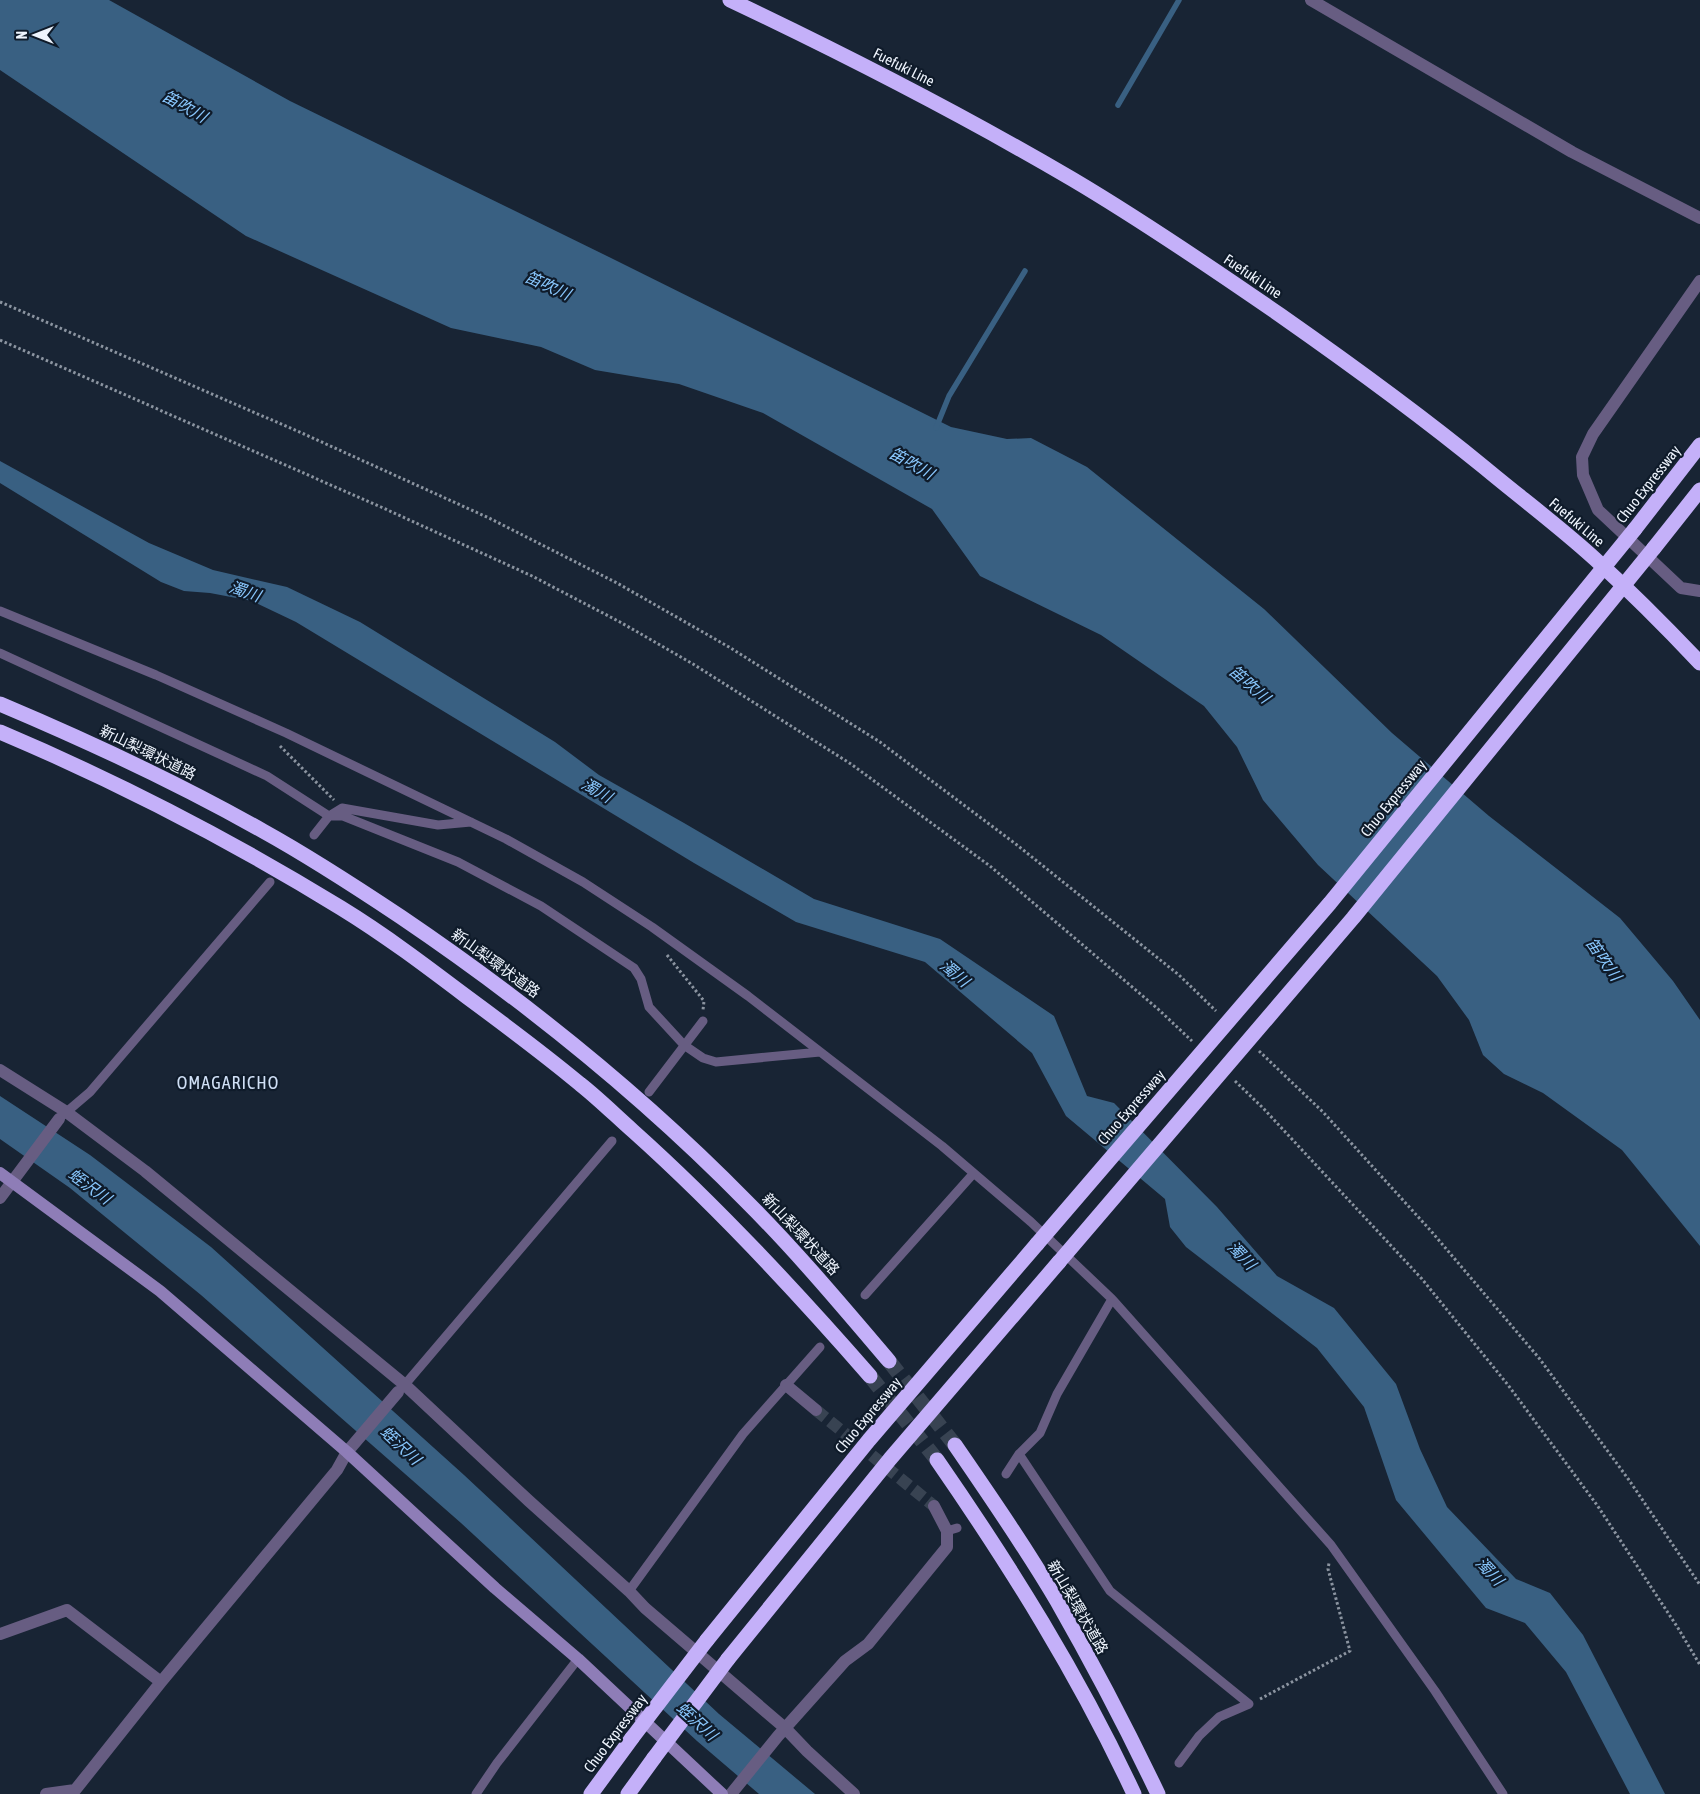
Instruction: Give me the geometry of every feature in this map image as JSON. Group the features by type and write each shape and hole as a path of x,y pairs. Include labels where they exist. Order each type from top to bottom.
{"highway":[{"name":"Fuefuki Line","path":"730,0 966,119 1073,180 1154,230 1240,287 1384,389 1493,475 1592,556 1637,598 1700,663"},
{"name":"Chuo Expressway","path":"591,1794 708,1640 868,1440 1330,903 1635,529 1700,445"},
{"path":"628,1794 728,1659 890,1459 1353,918 1700,490"},
{"path":"1654,548 1700,501"},
{"name":"新山梨環状道路","path":"0,704 77,736 264,831 356,887 439,943 525,1005 604,1068 748,1202 822,1282 889,1361"},
{"path":"0,732 63,758 258,858 344,910 428,968 582,1085 659,1155 732,1224 798,1294 870,1376"},
{"name":"新山梨環状道路","path":"955,1445 1007,1521 1056,1601 1101,1681 1158,1794"},
{"path":"937,1460 987,1532 1036,1611 1085,1697 1134,1794"}],"street":[{"path":"1311,0 1572,152 1700,218"},
{"path":"1700,282 1593,434 1582,457 1583,475 1598,510 1681,588 1700,591"},
{"path":"0,1070 145,1171 401,1388 629,1590 645,1608 781,1732 807,1751 854,1794"},
{"path":"0,1198 62,1115"},
{"path":"0,1173 15,1178 160,1291 350,1449 495,1588 578,1658 729,1793 845,1661 868,1644 947,1546 952,1530 934,1506"},
{"path":"786,1385 816,1410"},
{"path":"46,1794 74,1792 161,1682 337,1470 350,1449 401,1388"},
{"path":"0,1634 66,1610 161,1682"}],"lane":[{"path":"0,611 156,675 286,733 506,839 583,882 652,927 748,996 942,1146 1031,1222 1112,1299 1331,1545 1435,1690 1503,1794"},
{"path":"0,654 267,776 329,816 342,816 458,862 541,906 634,968 641,979 649,1007 684,1045 703,1058 716,1062 820,1052"},
{"path":"314,835 329,816 342,808 438,825 472,822"},
{"path":"62,1115 90,1092 270,882"},
{"path":"648,1092 703,1021"},
{"path":"401,1388 612,1141"},
{"path":"865,1296 973,1174"},
{"path":"1006,1474 1020,1454 1040,1433 1057,1394 1112,1299"},
{"path":"629,1590 743,1434 820,1347"},
{"path":"1020,1454 1110,1591 1249,1704 1219,1718 1199,1736 1179,1763"},
{"path":"476,1794 497,1763 578,1658"}],"path":[{"path":"0,302 304,434 489,518 617,583 729,647 880,742 1024,851 1179,975 1222,1016"},
{"path":"0,340 532,576 620,622 692,664 851,764 990,866 1158,1009 1193,1042"},
{"path":"277,742 342,808"},
{"path":"667,955 704,1001 703,1021"},
{"path":"1258,1050 1323,1112 1431,1231 1539,1358 1629,1480 1700,1585"},
{"path":"1228,1075 1263,1108 1422,1279 1508,1385 1597,1505 1678,1628 1700,1665"},
{"path":"1249,1704 1350,1651 1328,1569 1331,1545"}],"water":[{"name":"笛吹川","path":"0,0 109,0 290,101 951,427 1007,439 1031,438 1087,467 1264,609 1392,733 1489,816 1620,918 1673,981 1700,1020 1700,1246 1622,1150 1543,1093 1504,1074 1483,1055 1469,1020 1437,976 1318,865 1263,800 1237,747 1204,706 1101,635 980,576 932,509 763,413 679,384 595,370 541,347 451,328 246,236 0,70"},
{"name":"濁川","path":"0,461 149,543 213,570 287,587 360,622 555,742 599,775 814,899 940,939 1054,1016 1087,1096 1114,1103 1217,1207 1277,1276 1334,1308 1396,1384 1420,1449 1447,1507 1516,1579 1550,1593 1583,1635 1665,1794 1630,1794 1566,1672 1525,1623 1486,1608 1396,1500 1364,1407 1317,1348 1186,1247 1170,1227 1165,1199 1066,1116 1032,1053 925,962 796,922 694,863 296,622 252,601 210,593 184,591 161,582 0,483"},
{"name":"蛭沢川","path":"0,1096 90,1155 211,1247 464,1475 719,1714 815,1794 759,1794 697,1741 461,1523 201,1295 70,1188 0,1139"}],"waterway":[{"path":"1118,105 1179,0"},
{"path":"936,428 949,396 1025,271"}],"tunnel":[{"path":"889,1361 955,1445"},
{"path":"870,1376 937,1460"},
{"path":"816,1410 934,1506"}],"district":[{"name":"OMAGARICHO","path":"228,1082"}]}
